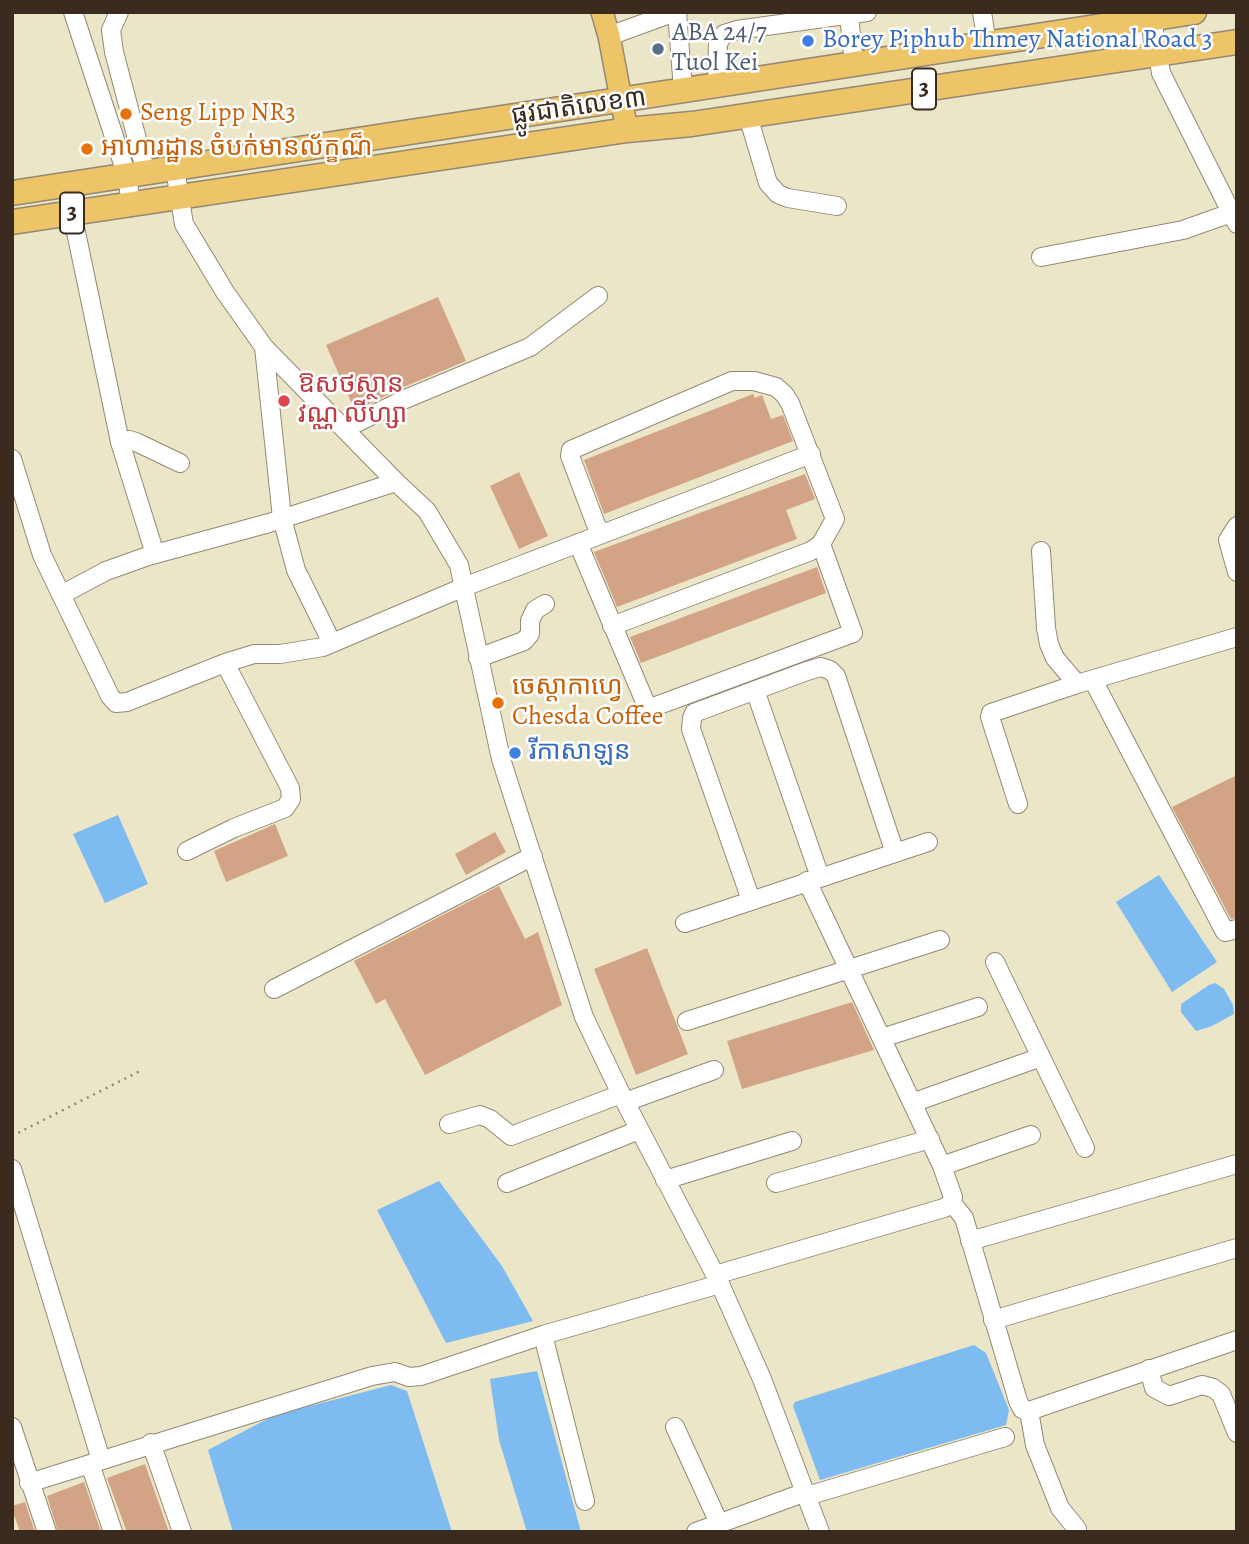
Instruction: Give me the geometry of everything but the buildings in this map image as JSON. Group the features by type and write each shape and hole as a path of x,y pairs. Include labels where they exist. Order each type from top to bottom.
{"highway":[{"name":"ផ្លូវជាតិលេខ៣","path":"12,193 987,44 1138,18 1194,12"},
{"name":"ផ្លូវជាតិលេខ៣","path":"12,222 627,130 748,116 1237,42"}],"main road":[{"path":"602,12 610,36 627,130"}],"street":[{"path":"73,12 136,174"},
{"path":"119,12 111,30 136,174 131,204"},
{"path":"610,36 676,12 683,90"},
{"path":"982,12 987,44"},
{"path":"717,85 718,43 724,34 737,30 858,13 854,64"},
{"path":"1041,257 1234,218 1161,73 1146,56 1138,18"},
{"path":"748,116 768,183 778,194 837,206"},
{"path":"175,169 184,225 225,292 264,347 427,511 459,565 501,760 584,1017 717,1279 762,1379 820,1532"},
{"path":"72,213 120,442 155,554"},
{"path":"344,429 403,400 530,347 598,296"},
{"path":"264,347 282,518 296,570 332,643"},
{"path":"600,535 570,456 571,450 722,383 754,381 776,387 784,394 811,454 835,519 821,544 811,551 612,626"},
{"path":"120,442 136,442 180,463"},
{"path":"12,459 43,555 110,696 116,703 127,702 254,654 279,654 332,643 464,587 811,454"},
{"path":"61,595 106,571 155,554 396,482"},
{"path":"1237,526 1228,540 1237,572"},
{"path":"578,543 647,709 853,633 821,544"},
{"path":"1041,551 1046,628 1055,658 1085,682 1225,932 1237,929"},
{"path":"478,657 524,641 530,634 530,621 535,610 545,604"},
{"path":"1018,804 991,713 1237,637"},
{"path":"187,851 234,828 285,808 291,799 290,788 225,663"},
{"path":"751,900 691,729 694,713 821,667 836,676 894,853"},
{"path":"755,690 814,879 849,969 942,1166 953,1197 952,1203 964,1218 1022,1409 1029,1411 1237,1340"},
{"path":"685,923 928,842"},
{"path":"274,989 533,856"},
{"path":"687,1021 940,940"},
{"path":"995,962 1085,1148"},
{"path":"882,1038 978,1007"},
{"path":"912,1103 1041,1057"},
{"path":"449,1125 480,1115 491,1119 511,1136 714,1070"},
{"path":"507,1183 639,1129"},
{"path":"942,1166 1031,1135"},
{"path":"776,1183 930,1139"},
{"path":"665,1180 792,1141"},
{"path":"971,1241 1237,1164"},
{"path":"12,1169 96,1462 113,1532"},
{"path":"29,1483 372,1376 396,1372 409,1377 421,1376 932,1212 952,1203"},
{"path":"993,1320 1237,1248"},
{"path":"543,1335 585,1501"},
{"path":"1149,1368 1154,1388 1169,1396 1202,1385 1213,1388 1221,1394 1237,1433"},
{"path":"1029,1411 1035,1446 1060,1508 1077,1529"},
{"path":"12,1427 47,1532"},
{"path":"675,1427 719,1523"},
{"path":"696,1532 807,1494 1005,1437"},
{"path":"152,1443 182,1532"}],"path":[{"path":"12,1136 142,1070"}],"water":[{"path":"118,815 148,884 105,903 73,834"},
{"path":"1159,875 1217,962 1172,992 1116,902"},
{"path":"1215,983 1224,989 1233,1005 1234,1014 1196,1031 1181,1012 1181,1004"},
{"path":"439,1181 502,1266 533,1321 446,1343 377,1210"},
{"path":"974,1345 986,1353 1009,1410 1006,1425 820,1480 793,1406 795,1402"},
{"path":"537,1371 581,1532 527,1532 499,1440 490,1379"},
{"path":"391,1385 407,1391 452,1532 233,1532 208,1450 275,1415"}],"place":[{"name":"Borey Piphub Thmey National Road 3","path":"808,41"},
{"name":"ABA 24/7 Tuol Kei","path":"658,49"},
{"name":"Seng Lipp NR3","path":"126,114"},
{"name":"អាហារដ្ឋាន ចំបក់មានល័ក្ខណ៏","path":"87,149"},
{"name":"ឱសថស្ថាន វណ្ណ លីហ្សា","path":"284,401"},
{"name":"ចេស្ដាកាហ្វេ Chesda Coffee","path":"498,703"},
{"name":"រីកាសាឡន","path":"515,753"}]}
